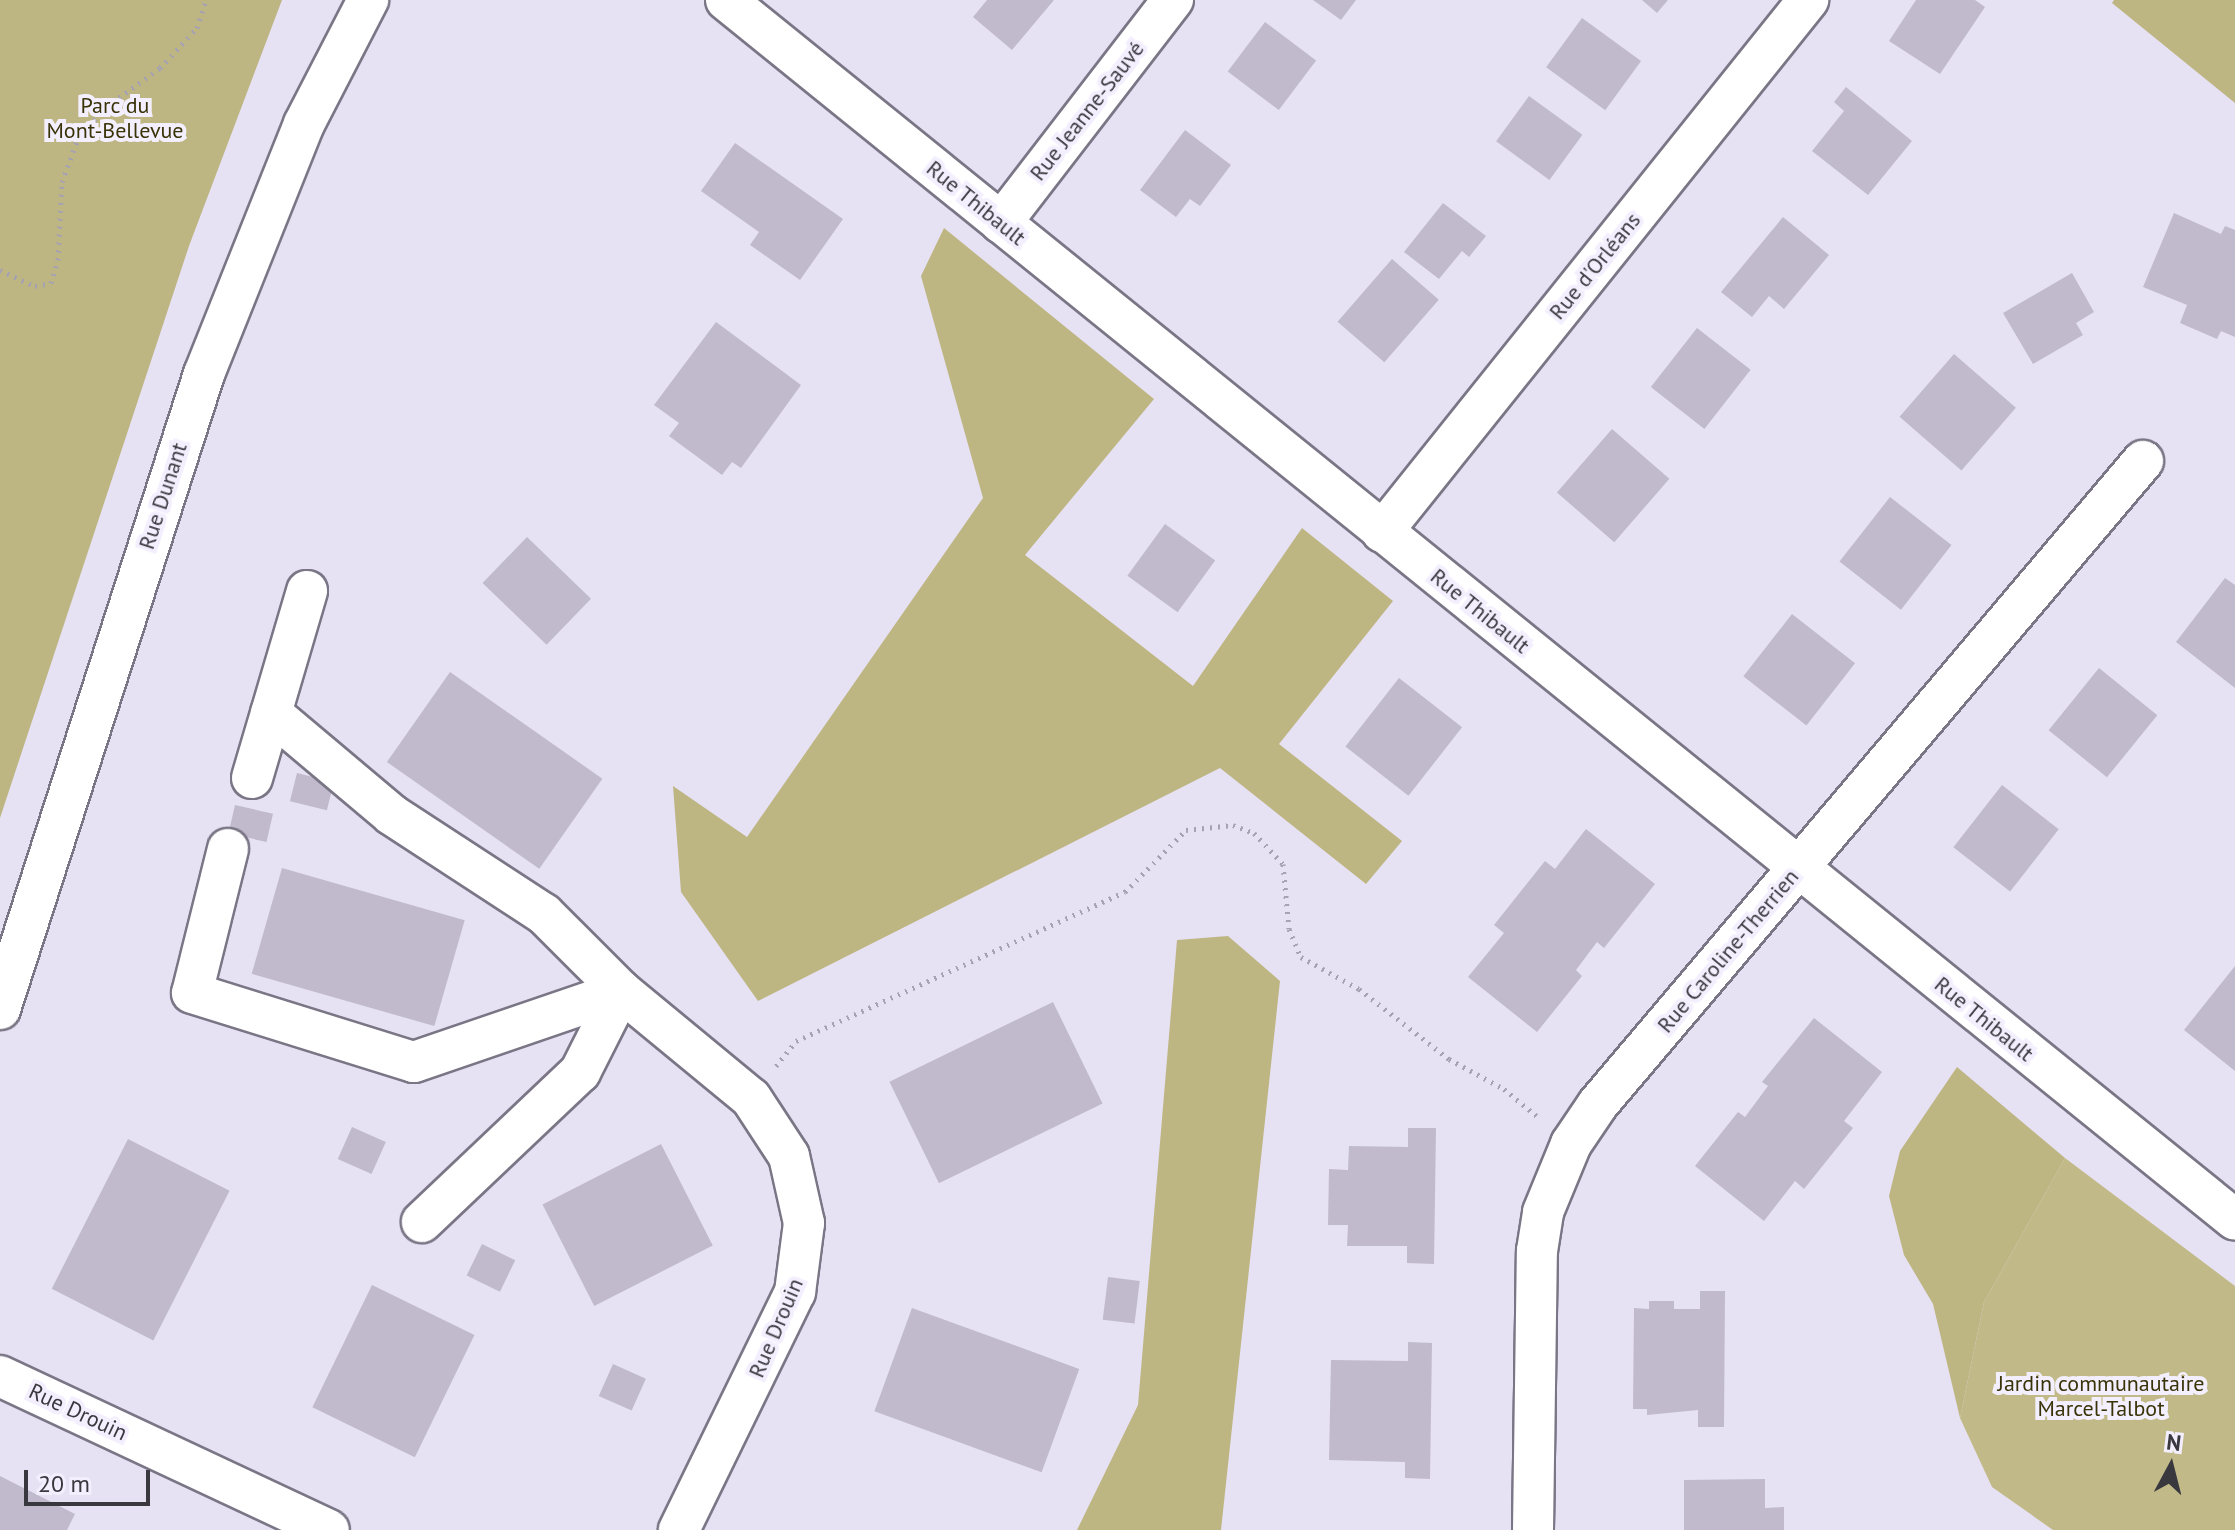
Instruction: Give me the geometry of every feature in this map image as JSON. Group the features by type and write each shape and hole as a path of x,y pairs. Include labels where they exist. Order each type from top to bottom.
{"street":[{"name":"Rue Dunant","path":"0,1009 204,374 304,124 368,0"},
{"name":"Rue Thibault","path":"726,0 2235,1220"},
{"name":"Rue Jeanne-Sauvé","path":"1001,223 1173,0"},
{"name":"Rue d'Orléans","path":"1382,532 1808,0"},
{"name":"Rue Caroline-Therrien","path":"1533,1530 1537,1251 1543,1212 1571,1144 1798,869 2143,461"},
{"path":"252,778 307,591"},
{"name":"Rue Drouin","path":"271,713 392,815 544,914 621,991 751,1098 789,1156 800,1189 802,1258 781,1324 679,1530"},
{"path":"228,849 192,993 414,1062 621,991"},
{"path":"422,1222 580,1072 621,991"},
{"name":"Rue Drouin","path":"0,1376 329,1530"}],"path":[{"path":"0,270 35,286 51,283 58,260 62,182 78,138 106,107 160,68 188,38 197,28 206,0"},
{"path":"751,1098 796,1041 1125,892 1186,830 1233,825 1254,833 1283,864 1289,929 1301,957 1359,989 1449,1059 1504,1089 1571,1144"}],"green space":[{"name":"Parc du Mont-Bellevue","path":"0,0 282,0 189,246 0,818"},
{"path":"2114,0 2235,0 2235,103 2112,3"},
{"path":"944,228 1154,399 1025,555 1193,686 1302,528 1393,601 1279,744 1402,841 1366,884 1220,768 758,1001 681,892 673,786 747,837 983,498 921,276"},
{"path":"1228,936 1280,981 1221,1530 1077,1530 1138,1405 1177,940"},
{"path":"1957,1067 2065,1158 1984,1302 1960,1418 1933,1304 1904,1255 1889,1196 1900,1151"},
{"name":"Jardin communautaire Marcel-Talbot","path":"2065,1158 2235,1286 2235,1530 2053,1530 1992,1487 1960,1418 1984,1302"}],"building":[{"path":"987,0 1054,0 1012,50 973,17"},
{"path":"1313,0 1356,0 1341,20"},
{"path":"1642,0 1668,0 1657,13"},
{"path":"1916,0 1975,0 1985,7 1940,74 1889,41"},
{"path":"1582,18 1641,61 1605,110 1546,67"},
{"path":"1265,22 1316,61 1279,110 1228,72"},
{"path":"1846,87 1912,141 1868,195 1812,151 1844,111 1834,102"},
{"path":"1529,96 1582,135 1549,180 1496,141"},
{"path":"1185,130 1231,165 1200,206 1190,199 1176,217 1140,190"},
{"path":"735,143 843,219 800,280 750,245 759,232 701,191"},
{"path":"1443,203 1486,236 1469,257 1462,251 1439,279 1404,252"},
{"path":"2174,213 2221,234 2225,226 2235,230 2235,337 2221,331 2217,339 2180,323 2187,305 2143,287"},
{"path":"1783,217 1829,255 1784,309 1769,296 1752,317 1721,292"},
{"path":"1392,259 1439,300 1384,362 1338,322"},
{"path":"2072,273 2094,312 2076,323 2083,335 2033,364 2003,313"},
{"path":"716,322 801,385 741,468 732,462 722,475 669,436 679,423 654,405"},
{"path":"1697,328 1751,370 1704,429 1651,387"},
{"path":"1954,354 2016,408 1961,470 1900,417"},
{"path":"1612,429 1669,479 1614,542 1557,492"},
{"path":"1890,497 1951,545 1901,610 1840,562"},
{"path":"1165,524 1215,560 1178,612 1127,576"},
{"path":"527,537 591,599 547,645 483,583"},
{"path":"2225,578 2235,585 2235,688 2176,642"},
{"path":"1792,614 1855,663 1806,726 1743,676"},
{"path":"2099,668 2157,715 2107,777 2049,730"},
{"path":"450,672 602,779 539,869 387,762"},
{"path":"1399,678 1462,727 1408,796 1345,747"},
{"path":"297,773 334,782 327,810 290,801"},
{"path":"2002,785 2059,829 2010,892 1953,847"},
{"path":"235,805 273,814 266,842 228,833"},
{"path":"1586,829 1655,884 1604,948 1597,942 1576,970 1582,976 1537,1032 1468,977 1504,933 1494,925 1545,861 1555,869"},
{"path":"282,868 465,920 434,1026 252,974"},
{"path":"2235,966 2235,1071 2184,1030"},
{"path":"1053,1002 1103,1104 939,1183 889,1082"},
{"path":"1814,1018 1882,1072 1844,1121 1853,1128 1804,1189 1795,1181 1764,1221 1695,1166 1738,1112 1745,1117 1768,1086 1762,1082"},
{"path":"352,1127 386,1142 372,1174 338,1159"},
{"path":"1408,1128 1436,1128 1434,1264 1407,1263 1407,1246 1347,1246 1348,1225 1328,1225 1329,1169 1348,1170 1349,1146 1408,1147"},
{"path":"128,1139 230,1191 153,1340 52,1289"},
{"path":"661,1144 713,1246 594,1306 542,1204"},
{"path":"482,1244 515,1260 500,1292 467,1275"},
{"path":"1108,1277 1140,1281 1135,1324 1103,1320"},
{"path":"372,1285 474,1335 415,1457 312,1407"},
{"path":"1700,1291 1725,1291 1724,1427 1698,1427 1698,1410 1647,1415 1647,1409 1633,1409 1634,1308 1649,1309 1649,1301 1674,1301 1674,1309 1700,1309"},
{"path":"912,1308 1079,1369 1042,1472 874,1411"},
{"path":"1408,1342 1432,1343 1430,1479 1405,1478 1405,1462 1329,1460 1331,1360 1408,1361"},
{"path":"613,1364 646,1379 632,1411 599,1396"},
{"path":"0,1476 75,1514 67,1530 0,1530"},
{"path":"1765,1479 1765,1508 1784,1507 1784,1530 1684,1530 1684,1480"}]}
